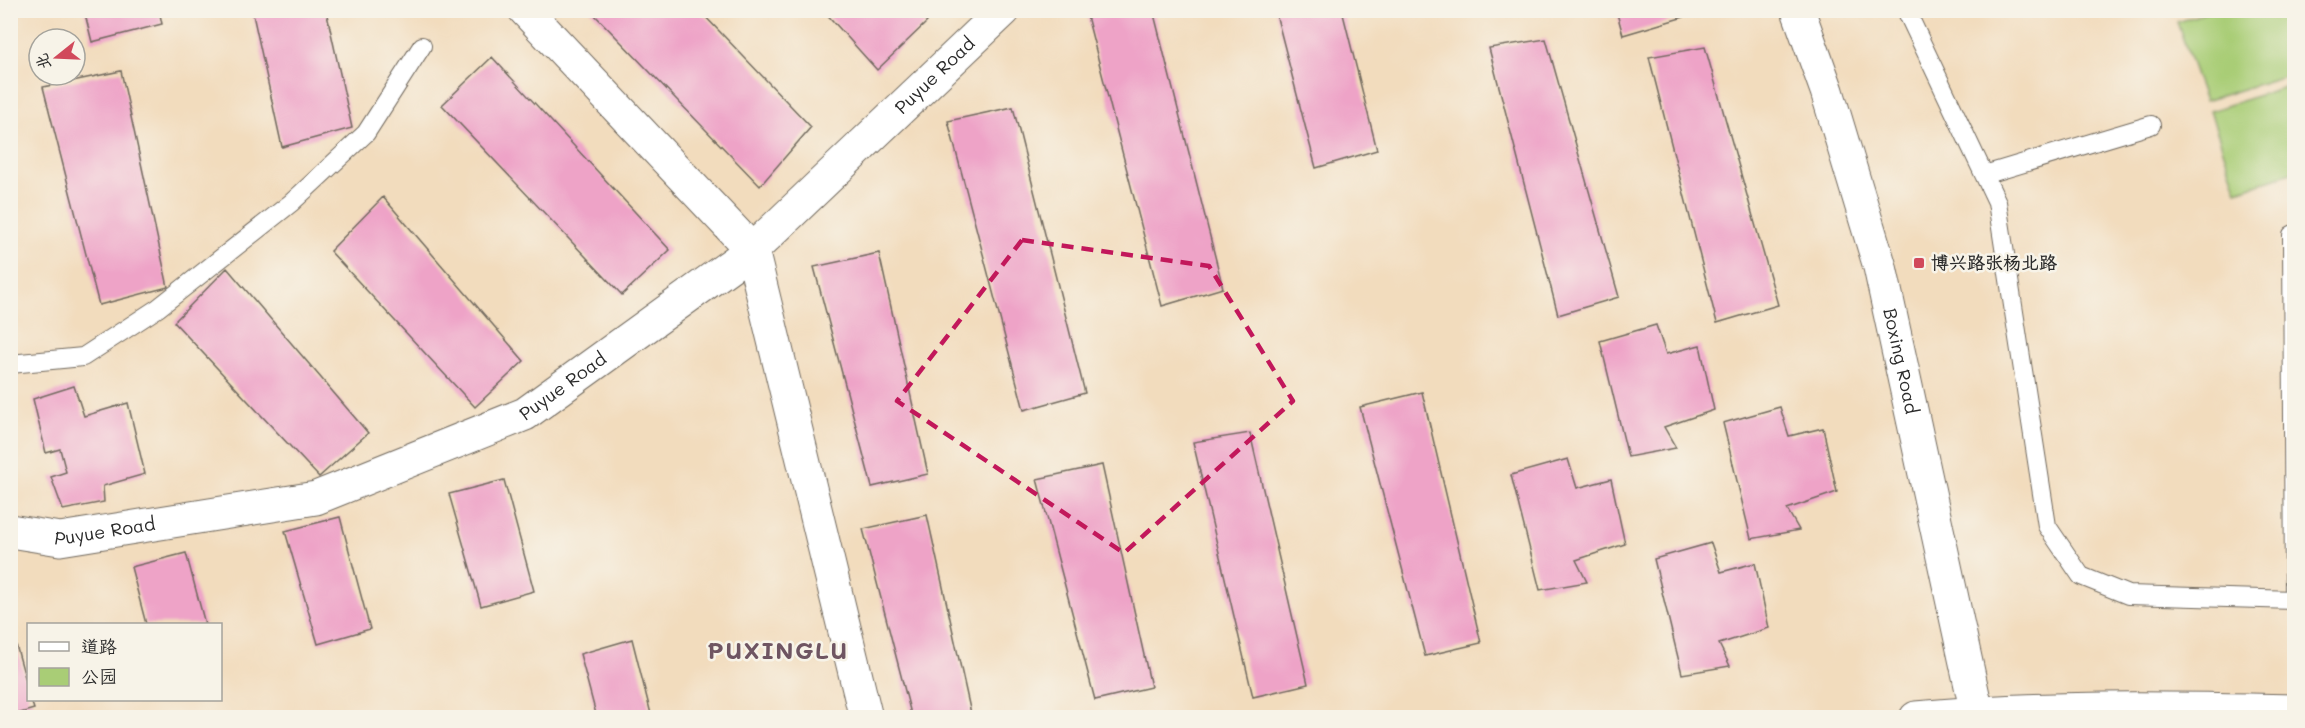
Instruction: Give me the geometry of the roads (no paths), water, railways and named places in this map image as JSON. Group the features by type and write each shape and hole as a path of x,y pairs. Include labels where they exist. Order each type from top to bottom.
{"street":[{"path":"525,10 752,250 866,717"},
{"name":"Puyue Road","path":"10,531 60,539 316,498 525,414 752,250 1004,10"},
{"name":"Boxing Road","path":"1798,10 1827,91 1880,267 1978,715"},
{"path":"1916,717 2153,707 2295,711"}],"lane":[{"path":"1906,10 1997,202 2047,525 2081,576 2128,595 2295,600 2292,246 2292,235 2295,234"},
{"path":"10,364 83,357 158,308 291,203 366,133 423,46"},
{"path":"1984,175 2151,125"}],"place":[{"name":"博兴路张杨北路","path":"1919,263"}],"district":[{"name":"PUXINGLU","path":"778,651"}]}
